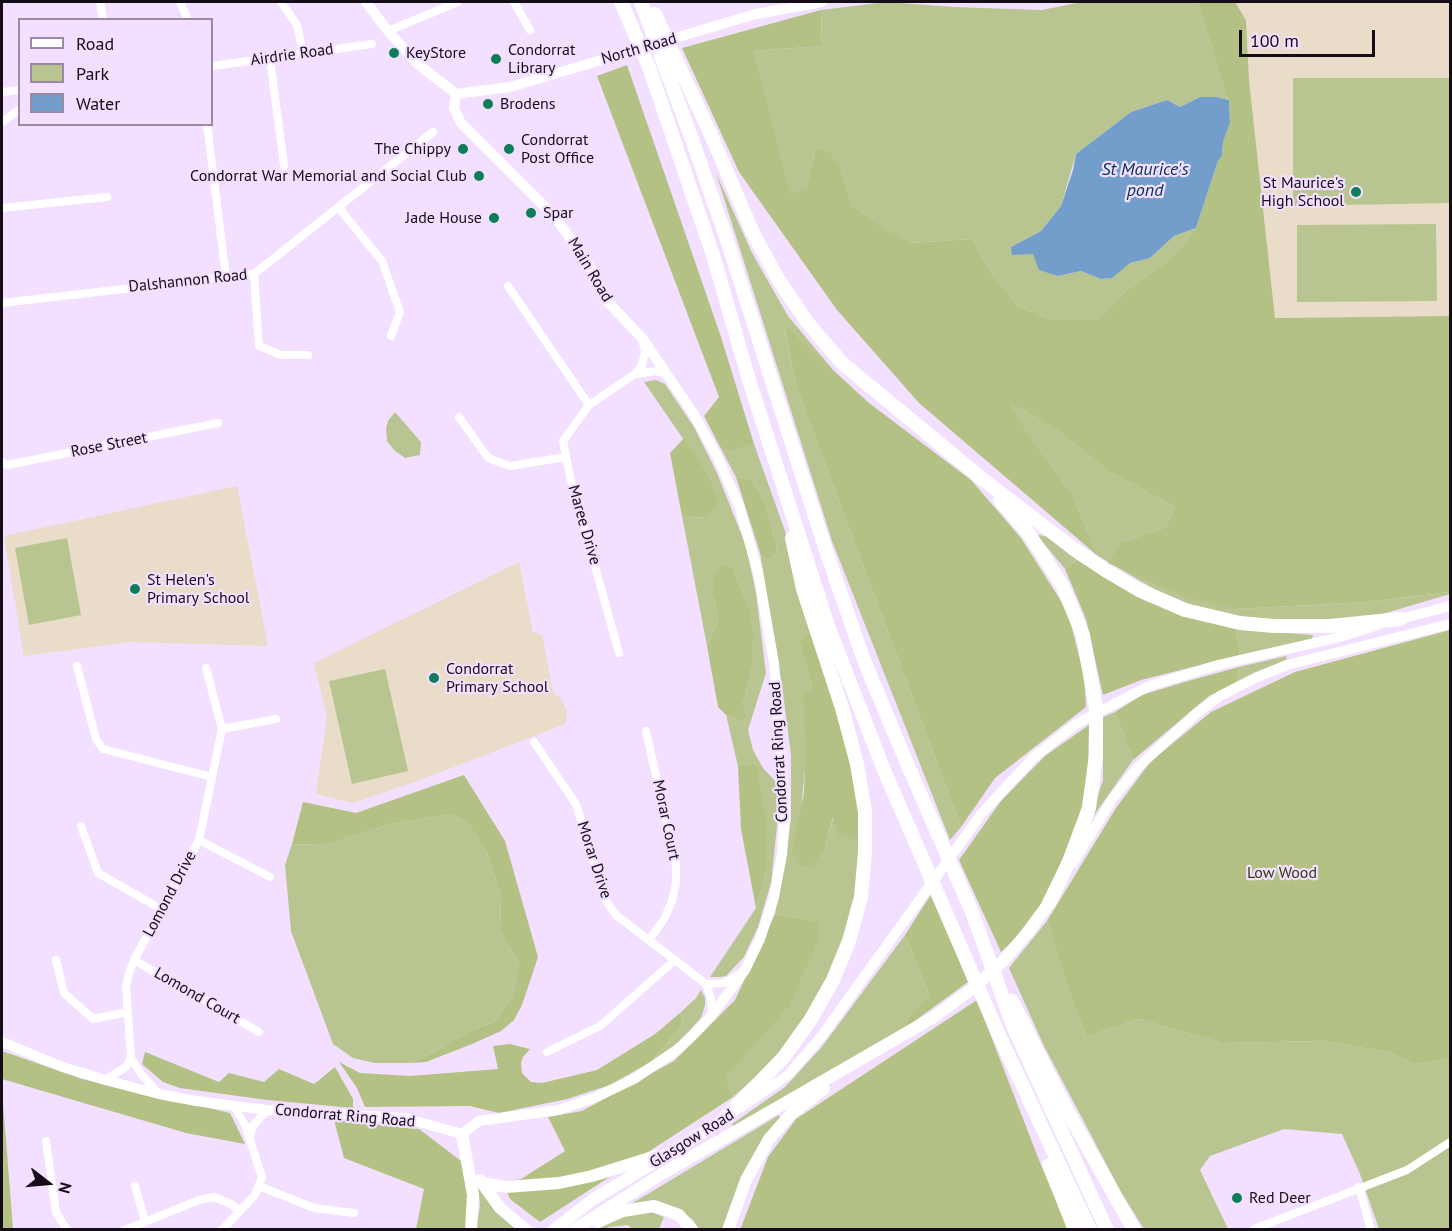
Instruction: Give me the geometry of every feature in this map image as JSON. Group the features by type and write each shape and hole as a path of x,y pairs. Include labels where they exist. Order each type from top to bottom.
{"highway":[{"path":"621,2 649,67 713,255 828,626 884,770 998,1033 1090,1230"},
{"path":"641,2 720,218 816,521 865,663 972,912 1029,1036 1064,1105 1134,1230"},
{"path":"649,2 753,232 778,279 807,322 842,363 981,478 1105,570 1139,590 1185,610 1240,623 1274,626 1330,626 1400,619"},
{"path":"722,1121 784,1057 811,1019 833,980 849,941 861,897 865,852 865,812 857,764 842,708 803,589 773,451"},
{"path":"981,478 1029,534 1062,585 1083,635 1096,708 1096,755 1089,808 1069,862 1048,903"},
{"path":"972,912 1013,1026 1107,1230"},
{"path":"998,1033 1075,1230"}],"main road":[{"path":"366,2 419,66 456,94"},
{"name":"North Road","path":"456,94 510,87 756,14 822,2"},
{"name":"Main Road","path":"456,94 454,108 461,123 555,217 589,264 605,299 643,339 693,413"},
{"name":"Condorrat Ring Road","path":"2,1042 60,1066 159,1094 267,1110 405,1118 462,1134 479,1121 558,1110 594,1098 634,1079 677,1050 712,1015 745,970 760,939 774,897 782,854 786,810 774,663 758,573 739,507 718,458 693,413"},
{"name":"Glasgow Road","path":"554,1230 592,1200 722,1121 788,1075 821,1036 982,813 1034,758 1076,724 1149,686 1218,665 1340,637 1450,606"},
{"path":"574,1230 660,1175 934,1017 979,984 1013,950 1048,903 1126,781 1161,744 1200,709 1236,687 1287,665 1450,624"},
{"path":"728,1230 754,1164 780,1125 802,1105 884,1047"},
{"path":"462,1134 473,1195 471,1230"},
{"path":"482,1183 506,1187 559,1183 592,1176 672,1152"},
{"path":"468,1161 500,1208 526,1230"},
{"path":"582,1230 623,1211 654,1206 679,1215 692,1230"}],"street":[{"path":"100,2 103,18"},
{"path":"180,2 187,18"},
{"path":"281,2 297,25 303,53"},
{"path":"388,31 458,2"},
{"path":"514,2 530,30"},
{"name":"Airdrie Road","path":"213,66 372,44"},
{"path":"270,58 284,166"},
{"path":"2,92 18,90"},
{"path":"2,122 18,110"},
{"path":"207,126 226,277"},
{"name":"Dalshannon Road","path":"2,303 254,274 433,132"},
{"path":"2,208 106,197"},
{"path":"338,207 382,261 400,312 392,336"},
{"path":"254,274 259,346 281,355 308,355"},
{"path":"508,286 589,405"},
{"path":"635,374 642,364 645,352 643,339"},
{"path":"635,374 657,371 667,375"},
{"name":"Maree Drive","path":"619,653 563,441 589,405 635,374"},
{"path":"459,417 488,458 510,466 566,457"},
{"name":"Rose Street","path":"2,462 7,465 218,423"},
{"path":"77,666 96,738 103,749 212,777"},
{"name":"Lomond Drive","path":"131,1058 126,987 134,960 199,840 222,729 207,668"},
{"path":"222,729 276,719"},
{"name":"Morar Court","path":"646,731 676,866 676,883 672,901 664,919 649,940"},
{"name":"Morar Drive","path":"534,742 576,804 606,901 616,915 706,984"},
{"path":"81,826 98,873 161,909"},
{"path":"199,840 270,877"},
{"path":"56,960 64,993 93,1018 128,1012"},
{"name":"Lomond Court","path":"134,960 259,1032"},
{"path":"547,1052 600,1026 675,960"},
{"path":"712,1015 711,998 706,984 724,983 745,970"},
{"path":"105,1080 126,1067 131,1058 141,1074 159,1094"},
{"path":"222,1230 255,1195 262,1177 250,1137 234,1106"},
{"path":"250,1137 253,1126 267,1110"},
{"path":"46,1141 56,1212 67,1230"},
{"path":"1254,1229 1407,1170 1450,1142"},
{"path":"135,1186 145,1221"},
{"path":"259,1186 314,1208 354,1214"},
{"path":"1359,1187 1371,1230"},
{"path":"125,1230 199,1200 214,1197 231,1204 240,1212"}],"shaded area":[{"name":"St Maurice's High School","path":"1235,2 1450,2 1450,316 1275,318 1249,80 1246,20"},
{"name":"St Helen's Primary School","path":"237,486 268,646 130,642 24,656 4,536"},
{"name":"Condorrat Primary School","path":"519,562 533,632 542,635 553,692 561,699 567,711 565,724 415,782 353,803 316,794 327,717 314,663"}],"green space":[{"path":"886,2 1042,10 1082,2 1198,2 1229,100 1200,97 1180,107 1167,100 1131,112 1076,154 1061,206 1041,231 1011,247 1033,254 1058,276 1081,271 1101,279 1111,278 1130,263 1150,258 1174,236 1196,228 1175,255 1127,290 1100,318 1050,320 1017,305 990,271 972,239 912,243 888,233 852,206 842,173 816,149 806,187 791,196 754,51 822,46 821,10"},
{"path":"1198,2 1235,2 1246,20 1249,80 1275,318 1450,316 1450,592 1365,602 1238,609 1188,598 1108,563 1122,542 1166,527 1175,507 1108,471 1056,429 1009,402 1034,442 1072,494 1098,556 919,403 837,310 739,172 682,48 821,10 822,46 754,51 791,195 806,187 816,149 830,152 842,173 852,206 888,232 912,243 972,239 990,271 1017,305 1050,320 1089,320 1100,318 1127,290 1175,255 1196,228 1218,161 1222,156 1223,142 1230,123 1229,100"},
{"path":"627,65 721,337 754,444 730,452 720,447 704,416 719,397 597,76"},
{"path":"1293,78 1450,78 1450,203 1293,206"},
{"path":"716,173 752,253 788,316 834,371 784,326 796,386 961,827 950,840 832,541"},
{"path":"1436,224 1437,301 1297,302 1297,225"},
{"path":"784,325 869,403 971,480 1021,538 1068,612 1084,676 1086,707 995,778 961,827 796,386"},
{"path":"656,380 665,384 694,427 717,473 746,546 756,593 766,673 748,730 753,750 763,768 775,781 777,788 779,807 771,883 758,927 744,957 726,976 720,977 710,977 756,908 766,872 756,766 738,766 726,715 744,723 747,714 743,704 752,667 748,605 732,567 713,596 718,619 707,646 682,516 707,518 717,494 710,478 644,382"},
{"path":"1008,401 1056,429 1108,471 1175,507 1166,527 1122,542 1238,609 1365,602 1450,592 1450,594 1369,618 1271,623 1212,612 1166,596 1098,556 1072,494 1034,442"},
{"path":"395,412 421,442 420,455 405,458 387,441 386,428"},
{"path":"684,438 710,478 717,494 716,504 707,518 682,516 670,453"},
{"path":"754,444 785,531 813,630 799,641 813,691 800,819 825,848 834,815 861,837 853,910 834,966 814,1005 772,1062 733,1097 724,1077 787,1010 817,922 775,914 786,860 791,819 791,755 760,553 766,560 777,553 776,542 765,503 751,479 736,477 720,447 730,452"},
{"path":"736,477 751,479 765,503 777,553 766,560 760,553"},
{"path":"1037,535 1046,536 1077,560 1065,569"},
{"path":"67,538 81,615 29,625 15,548"},
{"path":"1077,560 1144,600 1197,619 1236,629 1240,655 1141,680 1103,695 1086,619 1065,569"},
{"path":"723,566 732,567 748,605 753,634 752,667 743,704 747,714 744,723 726,715 718,707 707,646 718,619 713,596 713,578"},
{"path":"1236,629 1313,635 1312,639 1240,655"},
{"path":"813,630 849,745 861,837 839,836 833,817 825,848 812,866 799,866 792,852 804,792 806,748 803,694 813,691 799,641"},
{"name":"Low Wood","path":"1450,630 1450,1059 1415,1064 1388,1052 1322,1041 1222,1043 1138,1019 1086,1037 1047,921 1116,808 1151,761 1211,712 1295,672"},
{"path":"1286,656 1287,660 1237,682 1239,667"},
{"path":"1239,667 1237,682 1209,696 1133,760 1115,712 1142,695"},
{"path":"385,669 408,771 352,784 329,681"},
{"path":"1115,712 1133,760 1090,821 1103,780 1103,717"},
{"path":"1089,725 1088,772 1079,822 1044,900 1013,941 1001,952 959,860 1001,801 1045,756"},
{"path":"756,765 766,821 766,872 756,908 741,829 738,766"},
{"path":"464,775 505,841 538,957 522,1005 514,1020 501,1031 426,1062 412,1063 475,1029 494,1022 512,998 519,964 500,930 501,896 487,853 467,822 451,814 390,824 326,845 292,844 303,802 356,813"},
{"path":"451,814 467,822 487,853 501,896 500,930 519,964 512,998 494,1022 475,1029 412,1063 375,1063 353,1058 333,1044 291,931 285,865 292,844 326,845 390,824"},
{"path":"932,893 968,982 908,1026 905,1024 929,995 905,935"},
{"path":"775,914 818,922 819,938 787,1010 725,1077 733,1097 540,1222 510,1199 503,1182 521,1179 565,1151 548,1117 582,1111 674,1061 735,1000"},
{"path":"1047,921 1086,1037 1138,1019 1222,1043 1322,1041 1388,1052 1415,1064 1450,1059 1450,1229 1379,1229 1360,1174 1342,1134 1284,1129 1210,1156 1200,1170 1228,1229 1144,1229 1121,1192 1044,1046 1009,968"},
{"path":"905,935 929,995 906,1024 908,1026 734,1128 732,1124 785,1087 821,1048"},
{"path":"701,990 705,998 705,1005 701,1018 679,1042 652,1061 679,1029 683,1020 680,1013"},
{"path":"977,1000 1039,1160 1069,1229 740,1230 768,1157 796,1119"},
{"path":"680,1013 683,1020 679,1029 652,1061 610,1085 567,1099 499,1113 470,1106 365,1107 357,1088 339,1062 360,1073 410,1076 498,1069 493,1046 510,1044 530,1049 521,1063 522,1073 531,1082 542,1083 597,1070 655,1034"},
{"path":"2,1051 82,1079 230,1113 245,1144 186,1133 2,1079"},
{"path":"145,1052 219,1082 229,1073 264,1082 279,1069 314,1084 335,1067 353,1099 353,1108 267,1100 180,1088 163,1082 142,1064"},
{"path":"2,1090 13,1229 2,1229"},
{"path":"779,1115 781,1120 727,1229 699,1229 693,1220 680,1210 631,1204"},
{"path":"334,1120 419,1129 465,1164 470,1209 466,1229 416,1229 424,1189 344,1158"},
{"path":"478,1186 518,1229 476,1230 480,1206"},
{"path":"651,1212 664,1217 659,1229 632,1229 628,1225 596,1230 629,1214"}],"water":[{"name":"St Maurice's pond","path":"1200,97 1229,100 1230,123 1223,142 1222,156 1218,161 1196,228 1174,236 1150,258 1130,263 1112,278 1101,279 1081,271 1058,276 1039,270 1033,254 1012,255 1011,247 1041,231 1061,206 1076,154 1131,112 1167,100 1180,107"}],"place":[{"name":"KeyStore","path":"394,53"},
{"name":"Condorrat Library","path":"496,59"},
{"name":"Brodens","path":"488,104"},
{"name":"The Chippy","path":"463,149"},
{"name":"Condorrat Post Office","path":"509,149"},
{"name":"Condorrat War Memorial and Social Club","path":"479,176"},
{"name":"St Maurice's High School","path":"1356,192"},
{"name":"Spar","path":"531,213"},
{"name":"Jade House","path":"494,218"},
{"name":"St Helen's Primary School","path":"135,589"},
{"name":"Condorrat Primary School","path":"434,678"},
{"name":"Red Deer","path":"1237,1198"}]}
